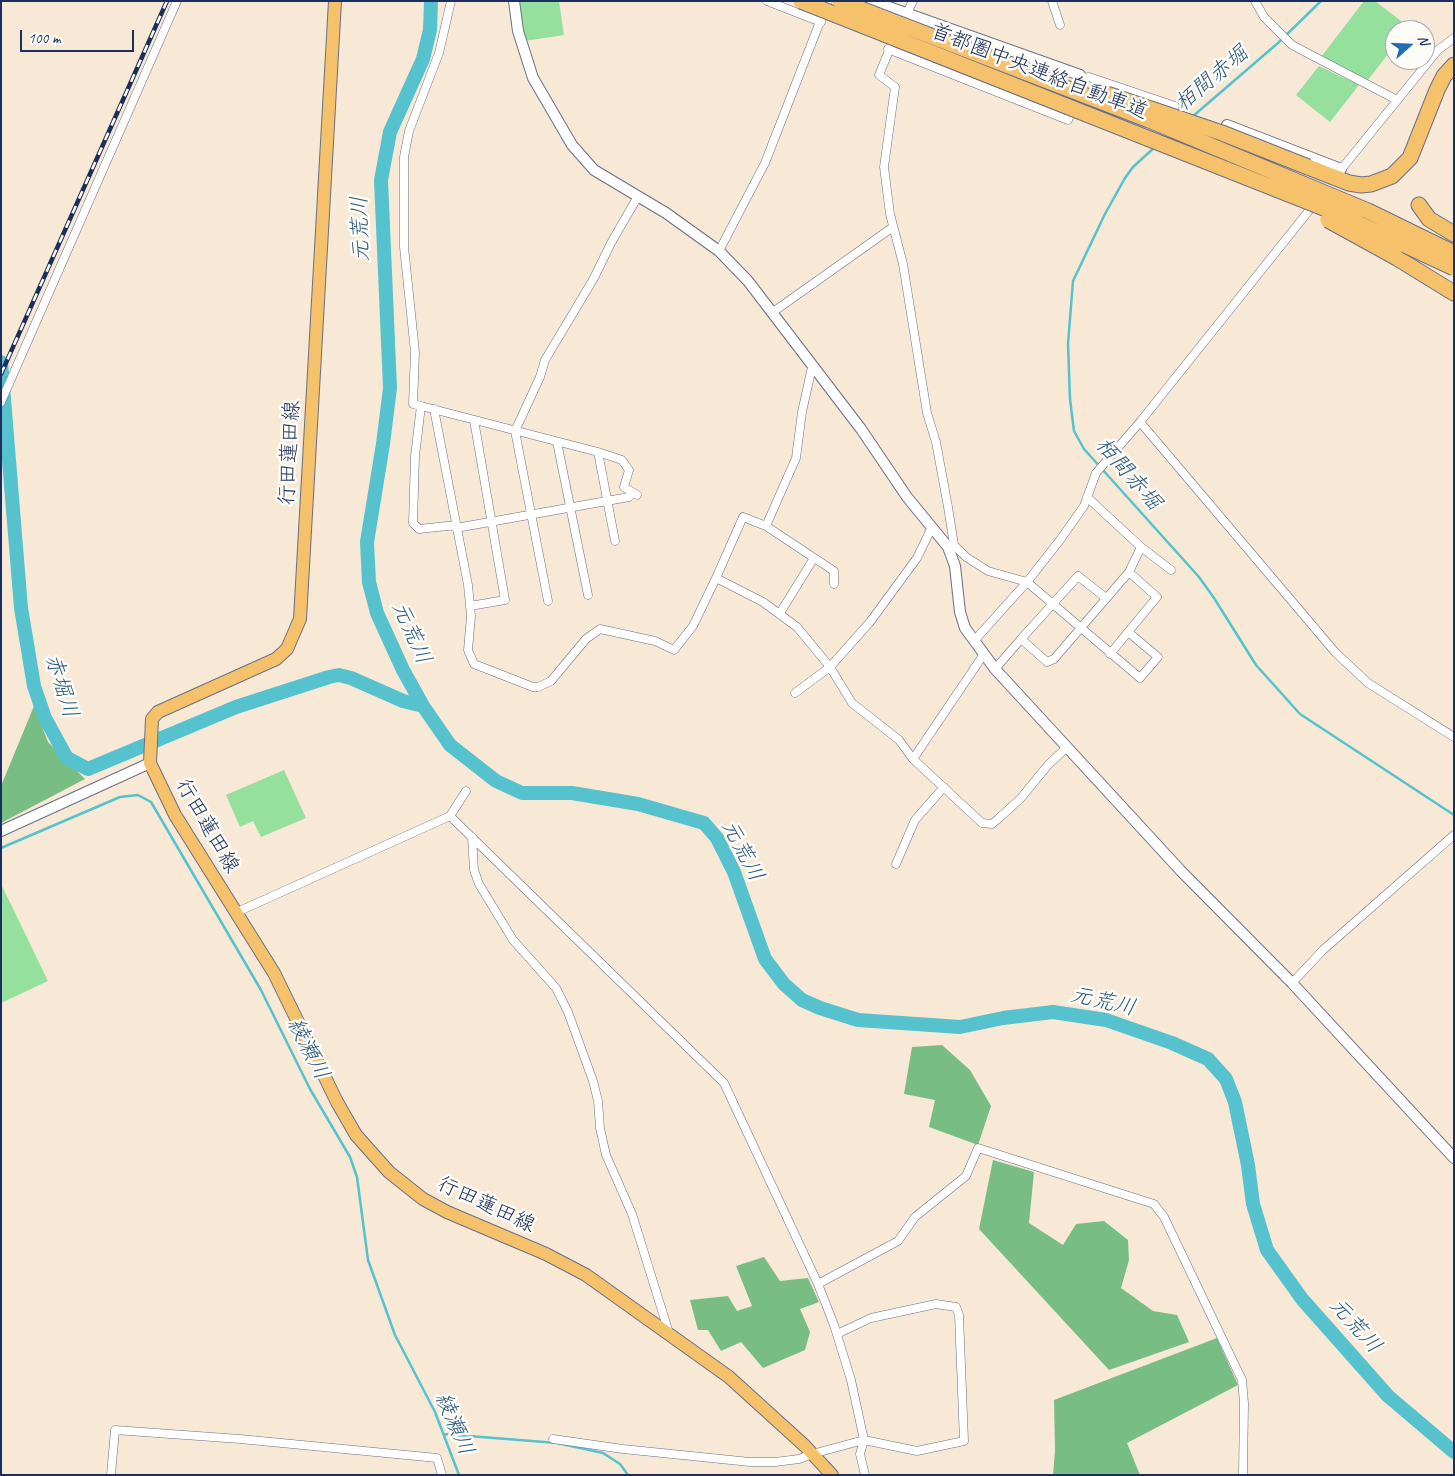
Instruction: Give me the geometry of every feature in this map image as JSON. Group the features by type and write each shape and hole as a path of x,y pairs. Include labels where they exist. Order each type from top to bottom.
{"highway":[{"name":"首都圏中央連絡自動車道","path":"801,1 1334,212 1454,268"},
{"name":"首都圏中央連絡自動車道","path":"840,1 1149,120 1368,211 1454,253"},
{"path":"1010,66 1174,116 1349,183 1361,185 1371,184 1392,176 1410,158 1441,83 1454,65"},
{"path":"1178,149 1297,204 1397,258 1454,294"},
{"path":"1419,205 1429,219 1454,234"}],"main road":[{"name":"行田蓮田線","path":"335,1 300,619 291,644 276,659 163,707 152,718 150,760 175,815 274,973 337,1102 356,1135 389,1172 424,1199 448,1212 546,1254 586,1275 729,1377 832,1475"}],"street":[{"path":"1,402 177,1"},
{"path":"421,406 415,456 413,523 419,529 457,527 492,522 633,496 624,486 628,470 622,460 598,452 557,442 434,409 413,404 415,352 404,248 404,158 410,132 439,53 451,1"},
{"path":"514,1 524,55 538,90 572,145 594,170 666,213 719,251 748,280 812,367 861,429 907,497 932,527 951,546 988,571 1027,582 1140,678 1158,656 1128,632"},
{"path":"768,1 821,22"},
{"path":"719,251 765,163 828,1"},
{"path":"872,1 906,15 1075,74 1083,80"},
{"path":"913,1 888,49 879,75 895,87 884,160 890,214 903,264 927,414 938,450 962,621 995,669 1066,748 1181,871 1292,983 1454,1158"},
{"path":"1052,1 1060,25"},
{"path":"1255,1 1264,17 1292,46 1397,100"},
{"path":"1227,125 1340,171 1438,50 1454,38"},
{"path":"888,49 1068,120 1083,80 1089,76 1174,106"},
{"path":"974,641 1027,582 1084,506 1096,473 1140,422 1331,182"},
{"path":"548,602 515,431 540,378 546,360 638,198"},
{"path":"773,312 893,227"},
{"path":"766,526 796,458 802,412 812,367"},
{"path":"434,409 468,585 470,606 468,650 474,664 533,688 551,681 586,639 600,629 655,641 672,651 676,649 693,626 743,517 766,526 834,572 834,584"},
{"path":"470,606 505,600 474,420"},
{"path":"1140,422 1335,652 1368,683 1454,737"},
{"path":"557,442 588,595"},
{"path":"598,452 615,541"},
{"path":"1088,497 1141,547 1170,570"},
{"path":"795,693 830,667 870,622 917,558 932,527"},
{"path":"1021,639 1049,662 1129,572 1141,547"},
{"path":"780,613 814,558"},
{"path":"1110,654 1157,597 1129,572"},
{"path":"995,669 1078,576 1106,598"},
{"path":"716,578 780,613 807,638 830,667 852,703 899,740 913,759 982,823 992,824 1021,798 1048,765 1066,748"},
{"path":"913,759 984,654"},
{"path":"1,831 150,760"},
{"path":"896,864 915,820 944,788"},
{"path":"235,913 450,816 466,791"},
{"path":"450,816 724,1083 818,1284 836,1334 851,1380 864,1440 860,1454 865,1475"},
{"path":"1292,983 1323,950 1454,836"},
{"path":"472,837 474,870 479,884 513,940 556,988 568,1012 593,1081 606,1155 632,1214 670,1334"},
{"path":"818,1284 898,1241 915,1217 966,1176 978,1148 1154,1204 1160,1210 1242,1380 1244,1404 1243,1475"},
{"path":"553,1439 750,1462 791,1460 864,1440 917,1451 964,1441 959,1315 956,1307 936,1304 871,1318 836,1334"},
{"path":"112,1475 115,1430 250,1440 437,1458 442,1475"}],"green space":[{"path":"519,1 559,1 564,35 524,41"},
{"path":"1364,1 1375,1 1400,20 1385,20 1385,58 1368,80 1321,57"},
{"path":"1319,66 1359,85 1330,122 1296,95"},
{"path":"34,706 48,742 85,779 1,823 1,786"},
{"path":"284,770 306,818 261,837 253,821 240,827 226,795"},
{"path":"1,884 48,981 1,1003"},
{"path":"942,1045 970,1070 991,1106 978,1145 929,1127 935,1100 904,1094 912,1047"},
{"path":"993,1160 1034,1172 1029,1223 1063,1245 1076,1224 1104,1221 1128,1240 1129,1260 1121,1288 1153,1311 1177,1315 1189,1342 1109,1370 979,1229"},
{"path":"764,1257 780,1281 808,1278 819,1302 800,1309 810,1332 805,1350 763,1368 741,1342 721,1351 708,1330 698,1330 690,1300 728,1296 737,1311 752,1306 736,1266"},
{"path":"1217,1338 1238,1385 1127,1443 1140,1475 1053,1475 1055,1451 1054,1400"}],"waterway":[{"name":"元荒川","path":"431,1 430,30 423,59 390,132 381,180 390,388 367,542 369,582 377,613 403,670 423,706 450,745 496,781 522,793 572,793 638,804 704,823 717,838 734,872 765,959 784,984 802,1000 820,1008 858,1020 960,1027 1003,1018 1053,1012 1106,1020 1172,1043 1208,1059 1226,1079 1235,1102 1248,1165 1253,1204 1267,1250 1302,1299 1388,1396 1454,1452"},
{"name":"栢間赤堀","path":"1192,117 1278,43 1321,1"},
{"name":"栢間赤堀","path":"1155,147 1133,167 1125,178 1105,214 1073,281 1068,344 1070,399 1074,431 1084,449 1199,577 1256,665 1300,714 1454,815"},
{"name":"赤堀川","path":"1,362 21,608 34,686 45,718 67,758 88,769 236,707 339,675 351,678 403,701 423,706"},
{"name":"綾瀬川","path":"1,848 120,797 138,795 151,802 261,990 310,1089 350,1157 357,1177 368,1260 395,1335 435,1412 459,1475"},
{"path":"444,1434 557,1443 603,1453 620,1464 628,1475"}],"railway":[{"path":"1,374 167,1"}]}
